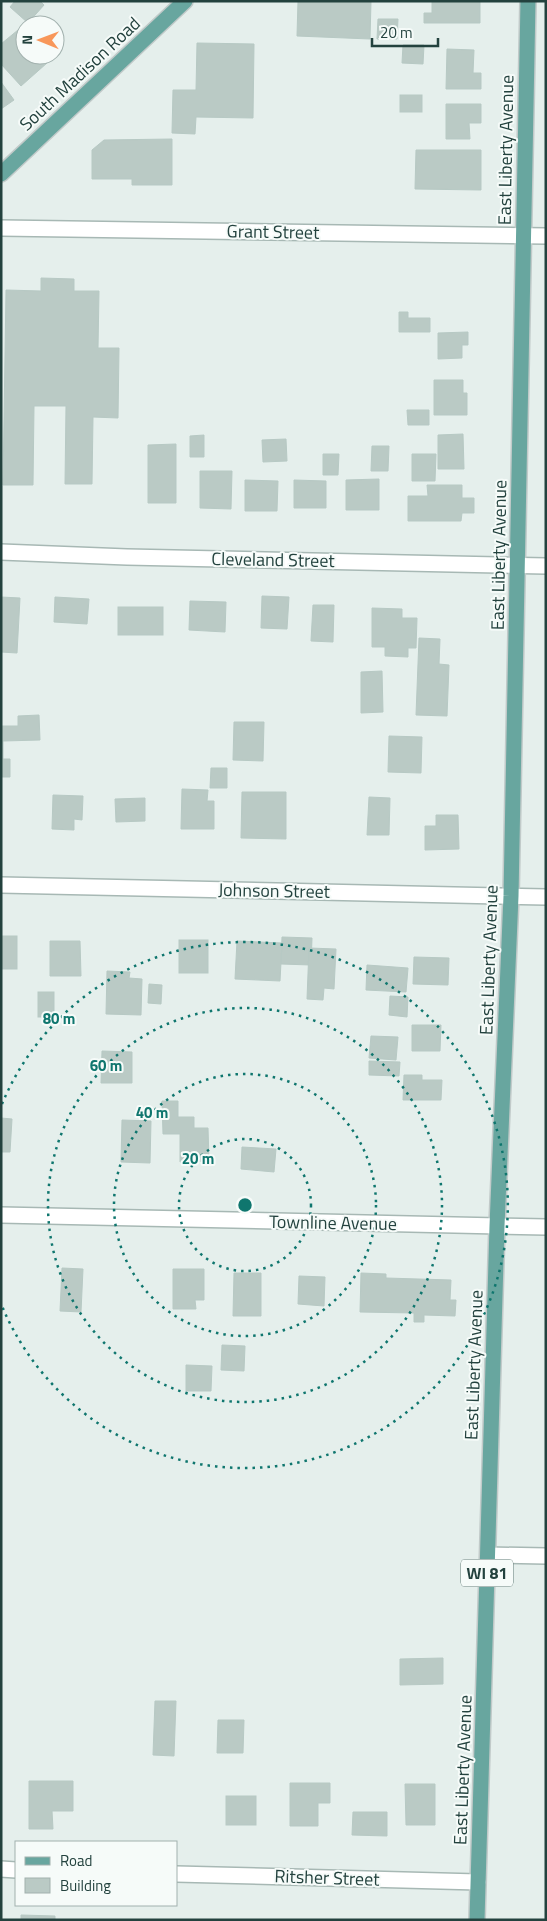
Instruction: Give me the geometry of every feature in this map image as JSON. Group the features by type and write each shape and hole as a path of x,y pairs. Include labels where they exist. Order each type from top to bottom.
{"main road":[{"name":"South Madison Road","path":"1,174 185,1"},
{"name":"East Liberty Avenue","path":"477,1920 496,1226 511,896 528,1"}],"street":[{"name":"Grant Street","path":"1,228 546,236"},
{"name":"Cleveland Street","path":"1,552 127,557 546,566"},
{"name":"Johnson Street","path":"1,885 546,897"},
{"name":"Townline Avenue","path":"1,1215 546,1227"},
{"path":"488,1554 546,1556"},
{"path":"1,1869 15,1870"},
{"name":"Ritsher Street","path":"178,1874 478,1882"}],"building":[{"path":"15,1 40,1 44,5 35,15 19,15 10,7"},
{"path":"298,1 371,1 370,39 297,36"},
{"path":"432,1 480,1 480,23 424,23 424,13 432,13"},
{"path":"378,19 398,19 397,39 377,39"},
{"path":"15,32 15,65 45,65 21,86 1,64 1,44"},
{"path":"197,43 254,44 253,118 196,117 195,134 172,133 173,90 196,90"},
{"path":"403,45 424,45 423,64 402,63"},
{"path":"447,49 474,50 473,73 481,73 481,89 446,89"},
{"path":"1,82 14,100 1,109"},
{"path":"400,95 422,95 422,112 400,112"},
{"path":"446,104 481,104 481,123 469,123 470,139 446,139"},
{"path":"172,139 172,185 132,185 132,179 92,179 92,150 104,140"},
{"path":"416,150 481,150 481,190 415,189"},
{"path":"41,278 74,279 74,291 99,291 98,348 119,348 118,418 93,417 92,484 65,484 66,406 34,406 33,485 3,485 6,290 41,291"},
{"path":"399,312 408,312 408,318 430,318 430,332 399,332"},
{"path":"468,332 468,345 462,345 462,358 438,359 438,333"},
{"path":"434,380 463,380 463,393 467,393 467,415 434,415"},
{"path":"407,410 429,410 429,425 408,425"},
{"path":"463,434 464,469 438,469 438,435"},
{"path":"204,435 204,457 190,457 190,436"},
{"path":"286,439 287,461 263,462 262,440"},
{"path":"176,444 176,503 148,503 148,445"},
{"path":"372,446 389,446 388,471 371,471"},
{"path":"323,454 339,454 338,475 323,475"},
{"path":"412,454 436,454 435,481 412,481"},
{"path":"200,471 232,471 231,509 200,508"},
{"path":"379,479 379,510 346,510 346,480"},
{"path":"245,480 278,481 277,511 245,511"},
{"path":"294,480 326,481 326,508 294,508"},
{"path":"427,485 462,485 462,498 474,498 474,513 462,513 461,521 408,521 408,496 428,496"},
{"path":"262,596 289,597 287,629 261,628"},
{"path":"1,597 20,598 17,653 1,652"},
{"path":"55,597 89,599 87,624 54,622"},
{"path":"190,601 226,602 225,632 189,630"},
{"path":"313,605 334,605 333,642 311,641"},
{"path":"118,607 163,607 163,635 118,635"},
{"path":"372,608 402,609 402,618 417,618 416,648 408,648 408,657 385,656 385,647 372,647"},
{"path":"419,638 440,639 439,664 449,665 447,716 416,715"},
{"path":"382,671 383,712 361,713 361,672"},
{"path":"39,715 40,740 3,741 3,759 10,759 10,777 1,777 1,726 18,726 18,716"},
{"path":"234,722 264,722 263,761 233,760"},
{"path":"389,736 422,737 421,773 388,772"},
{"path":"211,768 227,768 227,788 210,788"},
{"path":"182,789 208,790 207,801 214,801 214,829 181,829"},
{"path":"242,792 286,792 286,839 241,838"},
{"path":"53,795 83,796 82,820 74,819 74,830 52,829"},
{"path":"369,797 390,798 389,835 367,835"},
{"path":"145,798 145,821 116,822 115,799"},
{"path":"436,815 458,815 459,849 425,850 425,826 436,826"},
{"path":"1,936 17,936 17,969 1,969"},
{"path":"282,937 312,938 311,965 281,964"},
{"path":"179,940 208,940 208,973 179,973"},
{"path":"50,941 80,941 81,976 50,976"},
{"path":"237,941 282,943 280,981 235,979"},
{"path":"309,948 336,949 334,989 324,988 323,1000 307,999"},
{"path":"414,957 449,958 448,985 413,984"},
{"path":"367,965 408,968 406,992 366,990"},
{"path":"107,971 130,972 129,978 142,979 141,1015 106,1014"},
{"path":"149,984 162,985 161,1004 148,1003"},
{"path":"38,992 54,992 54,1017 38,1017"},
{"path":"390,996 408,997 407,1017 389,1015"},
{"path":"412,1025 441,1025 440,1051 412,1051"},
{"path":"371,1036 398,1037 396,1060 369,1058"},
{"path":"102,1051 132,1052 132,1083 101,1083"},
{"path":"369,1061 400,1062 399,1076 369,1075"},
{"path":"404,1075 422,1075 422,1080 442,1080 441,1100 403,1100"},
{"path":"162,1101 178,1101 178,1117 194,1117 194,1128 208,1128 209,1161 180,1162 180,1134 163,1134"},
{"path":"1,1118 12,1119 10,1152 1,1152"},
{"path":"122,1120 151,1121 150,1163 121,1162"},
{"path":"242,1147 276,1149 274,1172 241,1169"},
{"path":"62,1268 83,1269 81,1312 60,1311"},
{"path":"173,1269 204,1269 204,1300 195,1300 196,1309 173,1309"},
{"path":"234,1273 261,1273 261,1316 233,1316"},
{"path":"361,1273 386,1274 386,1278 451,1280 450,1300 456,1300 455,1316 424,1315 424,1322 414,1322 414,1313 360,1312"},
{"path":"299,1276 325,1277 324,1306 298,1304"},
{"path":"222,1345 245,1346 244,1371 221,1370"},
{"path":"186,1365 212,1366 211,1391 186,1391"},
{"path":"443,1658 443,1684 400,1685 400,1659"},
{"path":"155,1701 176,1701 174,1756 153,1755"},
{"path":"218,1720 244,1720 243,1753 217,1753"},
{"path":"29,1781 73,1781 73,1811 52,1811 53,1829 29,1829"},
{"path":"290,1783 330,1783 330,1803 318,1803 318,1826 290,1826"},
{"path":"405,1784 435,1784 435,1825 406,1825"},
{"path":"226,1796 256,1796 256,1825 226,1825"},
{"path":"353,1812 387,1812 387,1836 352,1835"},
{"path":"21,1915 55,1916 55,1920 21,1920"}]}
